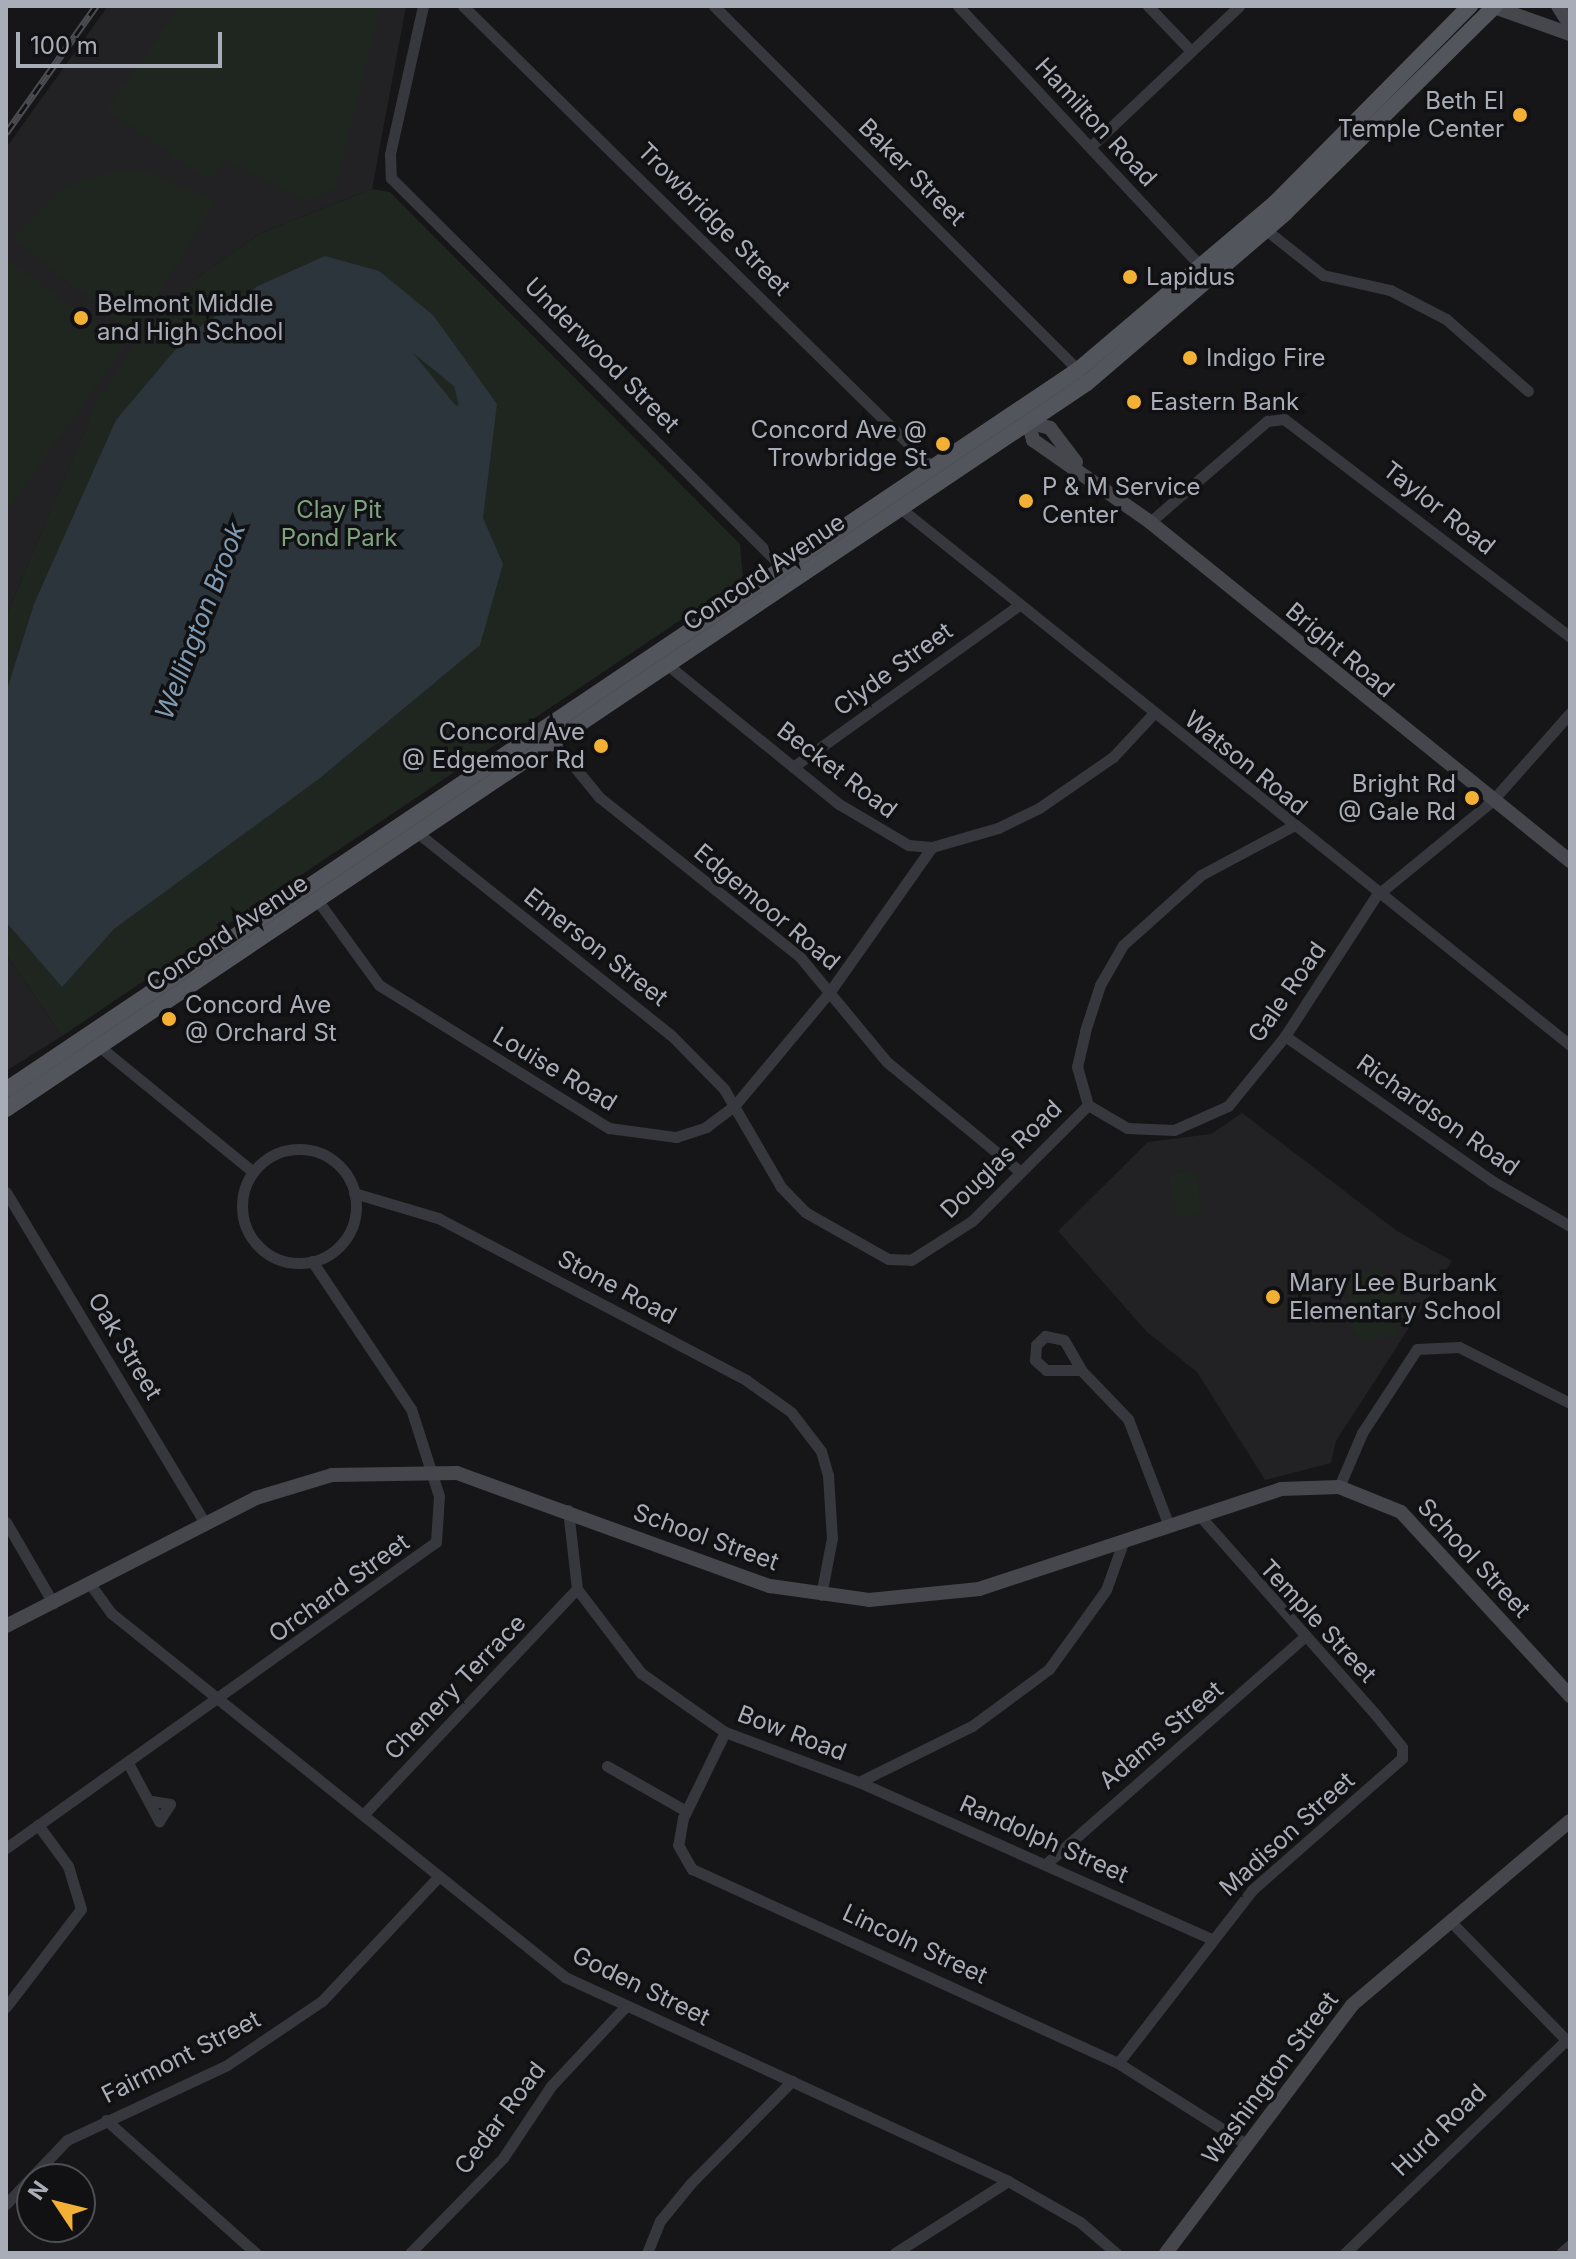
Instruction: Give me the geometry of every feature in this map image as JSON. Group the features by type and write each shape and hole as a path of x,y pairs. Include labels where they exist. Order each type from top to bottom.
{"main road":[{"name":"Concord Avenue","path":"1082,377 1202,268 1470,6"},
{"name":"Concord Avenue","path":"6,1090 313,895 419,834 551,736 937,472 1082,377 1266,230 1494,6"},
{"name":"Concord Avenue","path":"6,1109 100,1047 313,895 406,823 551,736"},
{"path":"406,823 419,834"}],"street":[{"name":"Underwood Street","path":"423,6 389,173 788,575"},
{"name":"Trowbridge Street","path":"463,6 937,472"},
{"name":"Baker Street","path":"714,6 1082,377"},
{"name":"Hamilton Road","path":"958,6 1202,268"},
{"path":"1148,6 1191,51"},
{"path":"1090,147 1239,6"},
{"path":"1494,6 1570,34"},
{"path":"1558,6 1570,25"},
{"path":"1266,230 1323,275 1424,306 1528,391"},
{"name":"Bright Road","path":"1022,416 1050,428 1084,472 1570,861"},
{"name":"Taylor Road","path":"1150,522 1237,446 1279,419 1301,427 1570,637"},
{"name":"Watson Road","path":"894,503 1376,896 1570,1045"},
{"name":"Clyde Street","path":"793,767 1018,606"},
{"name":"Becket Road","path":"662,661 793,767 884,834 932,847"},
{"name":"Gale Road","path":"1088,1105 1127,1128 1174,1130 1210,1119 1285,1036 1376,896 1492,801 1570,713"},
{"path":"932,847 1039,808 1113,757 1152,715"},
{"name":"Edgemoor Road","path":"551,736 599,797 753,917 831,990 887,1062 1019,1171"},
{"name":"Douglas Road","path":"735,1105 781,1187 805,1212 888,1259 911,1260 942,1245 1088,1105 1077,1067 1085,1031 1123,945 1201,875 1291,827"},
{"name":"Emerson Street","path":"419,834 671,1035 735,1105"},
{"name":"Louise Road","path":"313,895 379,985 609,1128 676,1137 706,1127 735,1105 831,990 932,847"},
{"name":"Richardson Road","path":"1285,1036 1492,1181 1570,1226"},
{"path":"100,1047 253,1172"},
{"path":"308,1149 336,1163 354,1193 347,1236 312,1261 281,1261 255,1243 241,1205 253,1172 276,1153 308,1149"},
{"name":"Oak Street","path":"6,1192 205,1523"},
{"name":"Stone Road","path":"354,1193 438,1218 746,1380 791,1412 821,1451 828,1475 832,1538 821,1595"},
{"name":"Orchard Street","path":"6,1848 424,1557 441,1527 432,1471 411,1409 312,1261"},
{"path":"1339,1487 1362,1433 1419,1348 1459,1347 1570,1403"},
{"path":"1081,1370 1128,1419 1169,1526"},
{"name":"School Street","path":"6,1626 205,1523 295,1483 432,1471 568,1510 770,1586 821,1595 942,1595 1122,1545 1199,1515 1281,1489 1339,1487 1401,1512 1570,1696"},
{"path":"568,1510 577,1589"},
{"name":"Temple Street","path":"1199,1515 1303,1638 1376,1715 1403,1756"},
{"path":"6,1522 53,1603"},
{"name":"Bow Road","path":"577,1589 641,1673 725,1732 859,1782 972,1726 1049,1669 1106,1590 1122,1545"},
{"name":"Goden Street","path":"90,1584 111,1613 221,1698 439,1876 518,1945 624,2008 792,2081 1008,2181 1080,2222 1116,2253"},
{"name":"Chenery Terrace","path":"363,1815 577,1589"},
{"name":"Adams Street","path":"1047,1863 1303,1638"},
{"name":"Lincoln Street","path":"725,1732 686,1811 678,1845 692,1869 1118,2063 1246,2144"},
{"name":"Madison Street","path":"1118,2063 1210,1938 1252,1890 1403,1756"},
{"path":"129,1765 153,1801"},
{"path":"607,1766 686,1811"},
{"name":"Randolph Street","path":"859,1782 1210,1938"},
{"name":"Washington Street","path":"1166,2253 1352,2005 1454,1925 1570,1821"},
{"path":"6,2007 82,1905 68,1866 38,1825"},
{"name":"Fairmont Street","path":"6,2204 67,2140 227,2065 292,2024 390,1936 439,1876"},
{"path":"1454,1925 1568,2042"},
{"name":"Cedar Road","path":"410,2253 503,2158 551,2086 624,2008"},
{"name":"Hurd Road","path":"1345,2253 1568,2042"},
{"path":"647,2253 660,2221 691,2183 792,2081"},
{"path":"106,2120 256,2253"},
{"path":"898,2252 1008,2181"},
{"path":"1561,2253 1570,2245"}],"shaded area":[{"name":"Belmont Middle and High School","path":"108,6 406,6 372,189 259,234 197,278 100,396 6,616 6,148"},
{"path":"6,954 62,1036 6,1071"},
{"name":"Mary Lee Burbank Elementary School","path":"1242,1113 1397,1231 1452,1261 1336,1441 1331,1463 1265,1480 1197,1372 1147,1332 1058,1231 1148,1142 1211,1134"}],"green space":[{"path":"180,6 381,6 336,187 308,202 225,160 210,181 107,110"},
{"path":"144,171 216,200 138,327 126,329 13,238 62,188 111,172"},
{"name":"Clay Pit Pond Park","path":"372,189 390,192 740,544 743,578 62,1036 6,954 6,616 100,395 143,333 197,278 259,234"},
{"path":"6,262 126,344 6,513"},
{"path":"1196,1171 1202,1213 1177,1218 1169,1175"},
{"path":"1380,1270 1400,1282 1409,1315 1393,1336 1365,1341 1353,1329 1346,1282 1351,1274"}],"water":[{"name":"Clay Pit Pond Park","path":"325,256 379,271 433,315 497,404 483,518 503,564 480,645 320,778 114,929 62,987 6,922 6,693 34,604 116,420 187,336 258,286","holes":["413,353 454,386 459,405 456,406"]}],"railway":[{"path":"6,133 96,6"}],"place":[{"name":"Beth El Temple Center","path":"1520,115"},
{"name":"Lapidus","path":"1130,277"},
{"name":"Belmont Middle and High School","path":"81,318"},
{"name":"Indigo Fire","path":"1190,358"},
{"name":"Eastern Bank","path":"1134,402"},
{"name":"Concord Ave @ Trowbridge St","path":"943,444"},
{"name":"P & M Service Center","path":"1026,501"},
{"name":"Concord Ave @ Edgemoor Rd","path":"601,746"},
{"name":"Bright Rd @ Gale Rd","path":"1472,798"},
{"name":"Concord Ave @ Orchard St","path":"169,1019"},
{"name":"Mary Lee Burbank Elementary School","path":"1273,1297"}],"water label":[{"name":"Wellington Brook","path":"200,621"}]}
